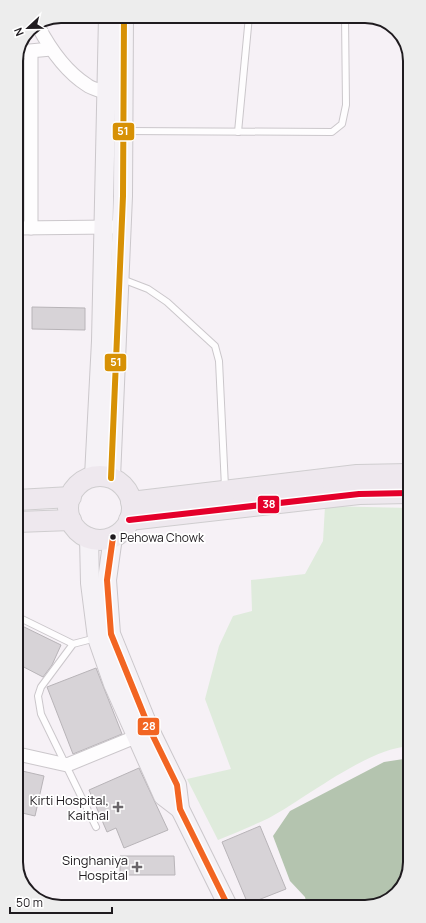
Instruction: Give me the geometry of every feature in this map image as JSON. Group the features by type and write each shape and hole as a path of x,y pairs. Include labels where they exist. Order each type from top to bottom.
{"main road":[{"path":"108,23 107,93 115,130"},
{"path":"103,477 101,342 113,227 115,130 123,23"},
{"path":"103,477 119,278 113,227"},
{"path":"130,511 316,489 357,475 403,474"},
{"path":"103,477 118,482 127,491 130,511 126,526 118,534 106,540 95,540 82,534 74,526 71,520 69,508 71,497 74,490 82,482 103,477"},
{"path":"316,489 359,494 403,494"},
{"path":"23,500 71,497"},
{"path":"23,522 71,520"},
{"path":"89,537 90,582 104,636 113,684 143,734 163,796 180,809 225,900"},
{"path":"104,636 107,580 113,537"}],"street":[{"path":"48,44 51,49 87,85 107,93"},
{"path":"31,228 25,52 51,49"},
{"path":"23,228 113,227"},
{"path":"23,755 67,765 143,734"}],"lane":[{"path":"238,132 248,23"},
{"path":"115,130 332,132 342,124 346,105 345,23"},
{"path":"119,278 148,289 167,302 215,346 220,360 225,500"},
{"path":"23,619 73,644"},
{"path":"96,827 41,714 38,696 41,686 73,644 104,636"}],"shaded area":[{"path":"325,506 403,508 403,747 393,749 356,765 269,818 218,840 187,779 231,769 205,699 219,646 233,616 252,611 251,580 305,574 323,541"},
{"path":"403,759 403,867 398,881 386,894 370,900 306,900 305,897 290,881 273,836 290,811 384,762"}],"building":[{"path":"32,307 85,308 85,330 32,329"},
{"path":"23,626 61,645 52,665 43,677 23,667"},
{"path":"96,668 122,734 73,754 47,687"},
{"path":"139,768 168,830 124,848 116,828 107,832 89,790"},
{"path":"23,771 44,776 35,816 23,813"},
{"path":"260,826 286,889 258,900 246,900 222,842"},
{"path":"120,856 174,856 175,875 120,875"}],"transit line":[{"name":"51","path":"111,478 123,196 124,23"},
{"name":"38","path":"129,520 359,494 403,493"},
{"name":"28","path":"113,537 107,580 111,634 150,730 177,785 180,809 225,900"}],"place":[{"name":"Pehowa Chowk","path":"113,537"},
{"name":"Kirti Hospital, Kaithal","path":"118,807"},
{"name":"Singhaniya Hospital","path":"137,867"}]}
